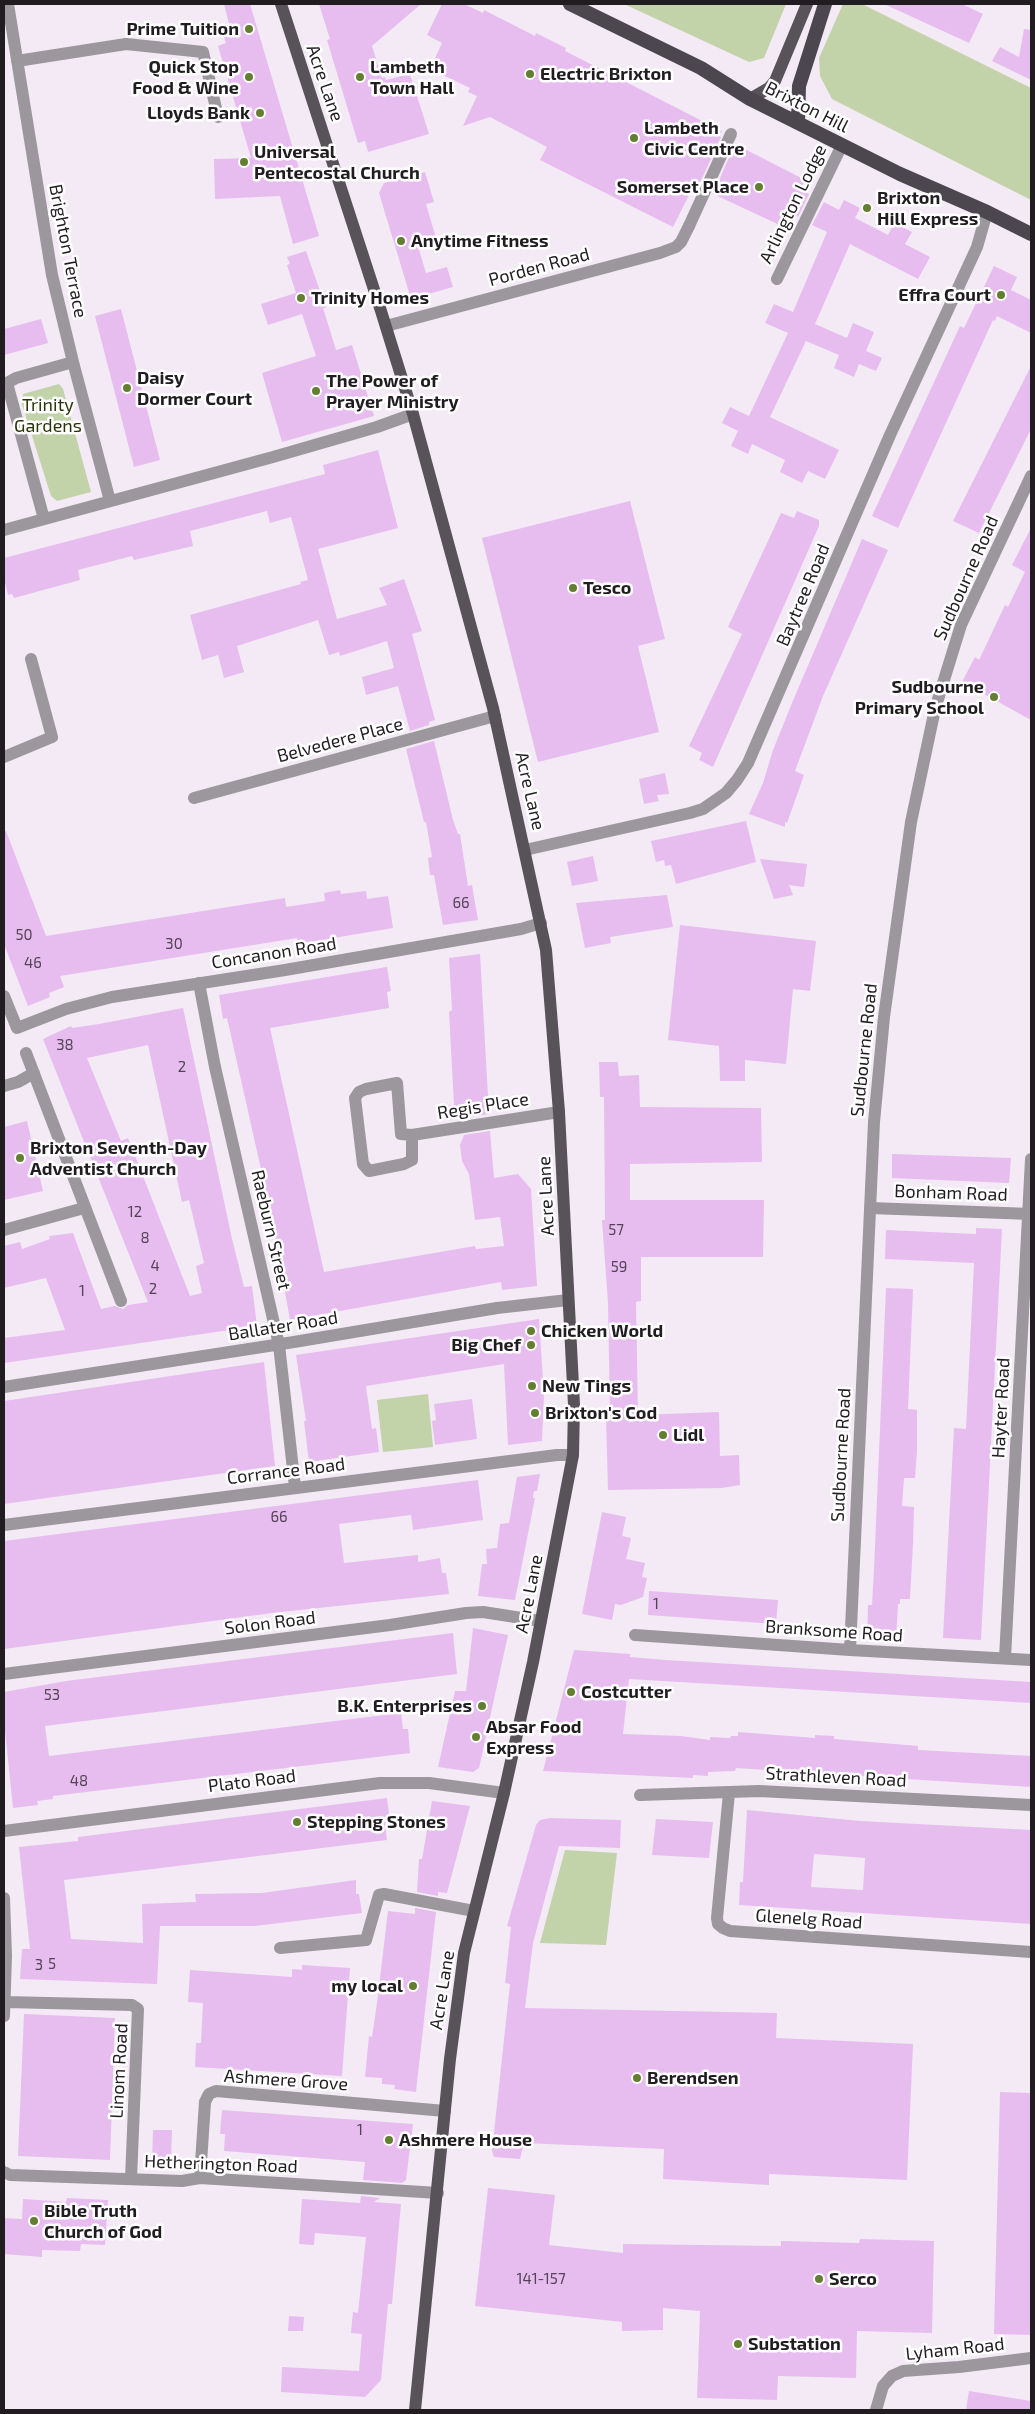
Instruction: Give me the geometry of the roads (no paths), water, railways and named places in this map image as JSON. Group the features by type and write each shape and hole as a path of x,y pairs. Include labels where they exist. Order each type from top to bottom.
{"highway":[{"name":"Brixton Hill","path":"570,4 701,68 750,99 842,146 1031,234"},
{"path":"798,122 799,86 825,4"}],"main road":[{"name":"Acre Lane","path":"281,4 386,326 495,716 541,923 550,976 559,1112 574,1405 573,1455 541,1620 504,1793 474,1911 456,2006 415,2410"},
{"path":"750,99 769,88 775,81 808,4"}],"street":[{"name":"Brighton Terrace","path":"8,4 52,275 110,501"},
{"path":"17,60 126,44 203,52 218,117"},
{"name":"Porden Road","path":"386,326 660,253 676,247 689,226 731,134"},
{"name":"Arlington Lodge","path":"776,279 842,146"},
{"name":"Baytree Road","path":"525,850 703,809 726,793 737,780 748,763 890,435 969,263 982,233 987,212"},
{"path":"44,519 7,383 16,378 73,362"},
{"path":"4,530 377,427 412,414"},
{"name":"Sudbourne Road","path":"850,1650 874,1122 884,1017 911,822 935,709 961,625 1031,476"},
{"path":"4,757 52,737 31,659"},
{"name":"Belvedere Place","path":"194,798 495,716"},
{"name":"Concanon Road","path":"4,996 17,1028 87,1003 521,929 541,923"},
{"name":"Raeburn Street","path":"199,983 216,1074 279,1345 294,1487"},
{"path":"26,1053 121,1301"},
{"path":"4,1086 18,1082 34,1073"},
{"path":"397,1083 401,1134 412,1135 412,1160 404,1164 369,1171 363,1164 354,1098 366,1089 397,1083"},
{"name":"Regis Place","path":"412,1135 559,1112"},
{"name":"Hayter Road","path":"1005,1658 1030,1214 1031,1159"},
{"path":"4,1230 84,1208"},
{"name":"Bonham Road","path":"870,1208 1030,1214"},
{"name":"Ballater Road","path":"4,1387 279,1345 497,1308 568,1300"},
{"name":"Corrance Road","path":"4,1525 294,1487 557,1455 573,1455"},
{"name":"Solon Road","path":"4,1674 390,1625 466,1613 482,1612 541,1620"},
{"name":"Branksome Road","path":"635,1635 1031,1660"},
{"name":"Plato Road","path":"4,1831 380,1783 429,1783 504,1793"},
{"name":"Strathleven Road","path":"640,1795 759,1791 1031,1805"},
{"name":"Glenelg Road","path":"729,1793 717,1918 718,1924 723,1928 730,1931 1031,1952"},
{"path":"280,1948 366,1940 379,1896 384,1894 474,1911"},
{"path":"4,1898 4,2016"},
{"name":"Linom Road","path":"5,2002 132,2005 138,2009 131,2179"},
{"name":"Ashmere Grove","path":"200,2178 205,2102 209,2094 216,2092 445,2111"},
{"name":"Hetherington Road","path":"4,2172 10,2175 182,2181 200,2178 438,2194"},
{"name":"Lyham Road","path":"876,2410 883,2386 892,2376 903,2371 959,2367 1031,2358"}],"place":[{"name":"Prime Tuition","path":"249,29"},
{"name":"Electric Brixton","path":"530,74"},
{"name":"Quick Stop Food & Wine","path":"249,77"},
{"name":"Lambeth Town Hall","path":"360,77"},
{"name":"Lloyds Bank","path":"260,113"},
{"name":"Lambeth Civic Centre","path":"634,138"},
{"name":"Universal Pentecostal Church","path":"244,162"},
{"name":"Somerset Place","path":"759,187"},
{"name":"Brixton Hill Express","path":"867,208"},
{"name":"Anytime Fitness","path":"401,241"},
{"name":"Effra Court","path":"1001,295"},
{"name":"Trinity Homes","path":"301,298"},
{"name":"Daisy Dormer Court","path":"127,388"},
{"name":"The Power of Prayer Ministry","path":"316,391"},
{"name":"Tesco","path":"573,588"},
{"name":"Sudbourne Primary School","path":"994,697"},
{"name":"Brixton Seventh-Day Adventist Church","path":"20,1158"},
{"name":"Chicken World","path":"531,1331"},
{"name":"Big Chef","path":"531,1345"},
{"name":"New Tings","path":"532,1386"},
{"name":"Brixton's Cod","path":"535,1413"},
{"name":"Lidl","path":"663,1435"},
{"name":"Costcutter","path":"571,1692"},
{"name":"B.K. Enterprises","path":"482,1706"},
{"name":"Absar Food Express","path":"476,1737"},
{"name":"Stepping Stones","path":"297,1822"},
{"name":"my local","path":"413,1986"},
{"name":"Berendsen","path":"637,2078"},
{"name":"Ashmere House","path":"389,2140"},
{"name":"Bible Truth Church of God","path":"34,2221"},
{"name":"Serco","path":"819,2279"},
{"name":"Substation","path":"738,2344"}],"park label":[{"name":"Trinity Gardens","path":"48,415"}]}
